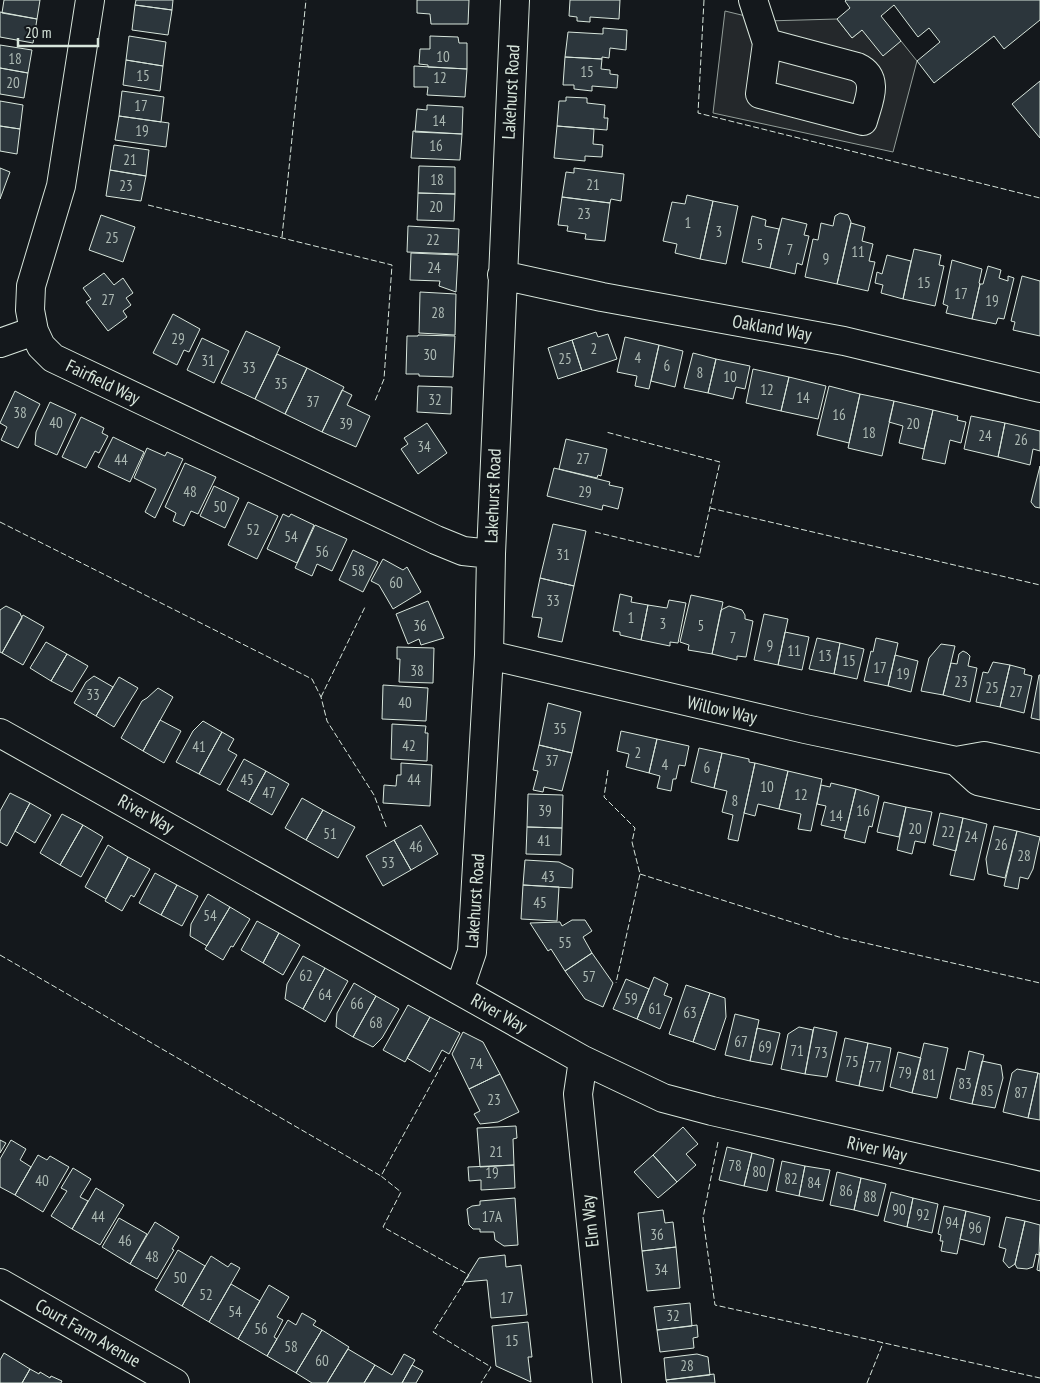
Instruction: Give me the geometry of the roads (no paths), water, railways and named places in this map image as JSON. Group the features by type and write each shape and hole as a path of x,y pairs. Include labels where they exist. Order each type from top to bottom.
{"street":[{"name":"Fairfield Way","path":"90,0 61,186 31,286 30,310 34,332 41,346 53,358 436,540 462,551 491,554"},
{"name":"Lakehurst Road","path":"460,990 472,952 489,655 502,275 515,0"},
{"path":"753,0 767,42"},
{"name":"Oakland Way","path":"502,275 602,297 844,341 1040,388"},
{"path":"0,343 34,332"},
{"name":"Willow Way","path":"489,655 805,729 956,762 984,756 1040,768"},
{"name":"River Way","path":"0,733 582,1060 663,1098 1040,1186"},
{"name":"Willow Way","path":"956,762 978,782 1040,795"},
{"name":"Elm Way","path":"582,1060 578,1094 607,1383"},
{"name":"Court Farm Avenue","path":"0,1283 175,1383"}]}
